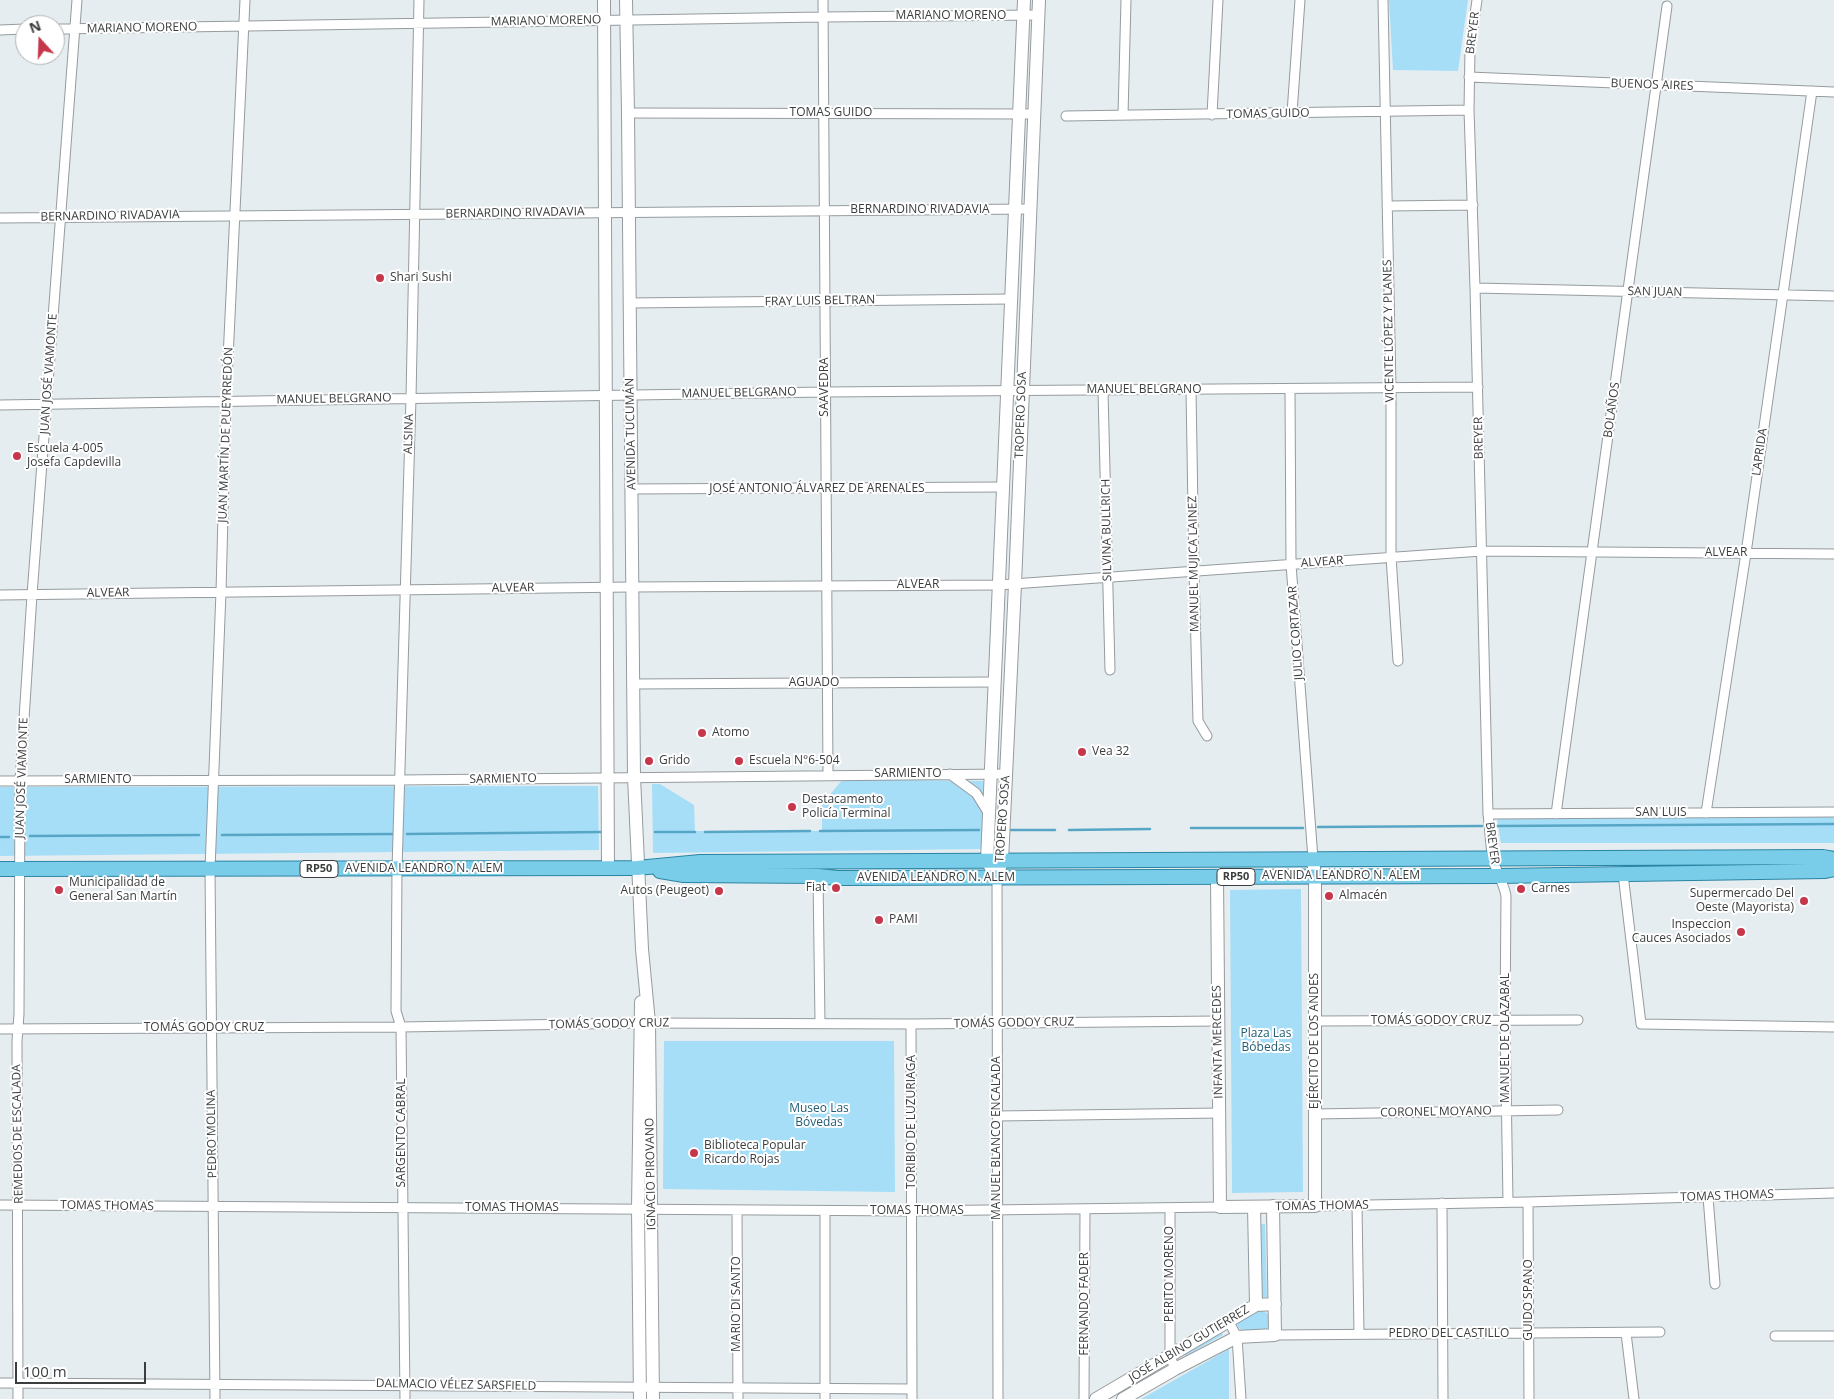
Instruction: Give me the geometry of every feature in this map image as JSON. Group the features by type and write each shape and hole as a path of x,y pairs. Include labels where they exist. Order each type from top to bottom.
{"main road":[{"name":"AVENIDA LEANDRO N. ALEM","path":"0,869 637,868 700,862 1823,857 1834,859"},
{"name":"AVENIDA LEANDRO N. ALEM","path":"637,868 684,875 818,876 837,878 1498,876 1825,871 1834,869"}],"street":[{"name":"JUAN JOSÉ VIAMONTE","path":"19,869 20,780 32,595 77,0"},
{"name":"JUAN MARTÍN DE PUEYRREDÓN","path":"210,869 212,780 221,592 226,401 245,0"},
{"name":"ALSINA","path":"397,869 411,398 419,0"},
{"name":"AVENIDA TUCUMÁN","path":"604,0 608,868"},
{"name":"AVENIDA TUCUMÁN","path":"626,0 631,586 637,868"},
{"name":"SAAVEDRA","path":"823,0 828,774"},
{"name":"TROPERO SOSA","path":"996,878 987,861 1024,0"},
{"name":"TROPERO SOSA","path":"996,878 1002,861 1039,0"},
{"path":"1123,115 1126,0"},
{"path":"1212,115 1218,0"},
{"path":"1292,113 1300,0"},
{"name":"VICENTE LÓPEZ Y PLANES","path":"1382,0 1391,388 1391,557 1398,661"},
{"name":"BREYER","path":"1478,0 1470,50 1469,110 1488,814 1493,858 1498,876"},
{"name":"BOLAÑOS","path":"1556,814 1667,6"},
{"name":"MARIANO MORENO","path":"65,28 1038,15"},
{"path":"0,30 15,29"},
{"name":"BUENOS AIRES","path":"1469,77 1834,92"},
{"name":"LAPRIDA","path":"1706,813 1746,553 1812,91"},
{"name":"TOMAS GUIDO","path":"1066,116 1469,110"},
{"name":"TOMAS GUIDO","path":"628,112 1034,114"},
{"path":"1387,206 1473,205"},
{"name":"BERNARDINO RIVADAVIA","path":"0,218 1030,209"},
{"name":"SAN JUAN","path":"1475,288 1834,296"},
{"name":"FRAY LUIS BELTRAN","path":"629,303 1011,299"},
{"name":"MANUEL BELGRANO","path":"0,405 825,392 1478,388"},
{"name":"JULIO CORTAZAR","path":"1290,389 1291,564 1315,876"},
{"name":"MANUEL MUJICA LAINEZ","path":"1191,390 1198,721 1207,736"},
{"name":"SILVINA BULLRICH","path":"1103,391 1110,670"},
{"name":"JOSÉ ANTONIO ÁLVAREZ DE ARENALES","path":"631,490 1002,488"},
{"name":"ALVEAR","path":"0,595 631,586 998,585 1482,551 1834,554"},
{"name":"AGUADO","path":"633,684 994,682"},
{"name":"SARMIENTO","path":"0,781 400,780 828,774 1006,774"},
{"path":"950,774 976,793 989,814"},
{"name":"SAN LUIS","path":"1488,814 1834,812"},
{"name":"IGNACIO PIROVANO","path":"637,868 645,1023 645,1209 649,1390 640,1399"},
{"name":"REMEDIOS DE ESCALADA","path":"18,1399 19,869"},
{"name":"PEDRO MOLINA","path":"210,869 215,1399"},
{"name":"SARGENTO CABRAL","path":"397,869 396,1011 401,1027 405,1399"},
{"path":"1623,874 1641,1024 1834,1027"},
{"path":"818,876 820,1023"},
{"name":"EJÉRCITO DE LOS ANDES","path":"1315,876 1315,1206"},
{"name":"MANUEL DE OLAZABAL","path":"1498,876 1503,883 1506,896 1505,1021 1508,1202"},
{"name":"INFANTA MERCEDES","path":"1217,877 1220,1207"},
{"name":"MANUEL BLANCO ENCALADA","path":"996,878 998,1399"},
{"name":"TOMÁS GODOY CRUZ","path":"1315,1021 1578,1020"},
{"name":"TOMÁS GODOY CRUZ","path":"0,1029 401,1027 645,1023 997,1024 1218,1021"},
{"name":"TORIBIO DE LUZURIAGA","path":"911,1024 912,1399"},
{"name":"CORONEL MOYANO","path":"1315,1114 1558,1110"},
{"path":"997,1116 1220,1113"},
{"name":"TOMAS THOMAS","path":"0,1205 998,1211 1528,1202 1834,1193"},
{"path":"1708,1197 1715,1284"},
{"name":"GUIDO SPANO","path":"1528,1202 1529,1399"},
{"path":"1442,1203 1443,1399"},
{"path":"1357,1205 1359,1334"},
{"path":"1273,1206 1275,1335"},
{"path":"1254,1207 1256,1305 1275,1304"},
{"name":"PERITO MORENO","path":"1170,1208 1170,1356 1175,1369"},
{"name":"MARIO DI SANTO","path":"737,1210 738,1399"},
{"name":"FERNANDO FADER","path":"1084,1399 1085,1210"},
{"path":"825,1211 825,1399"},
{"name":"JOSÉ ALBINO GUTIERREZ","path":"1096,1399 1256,1305"},
{"path":"1229,1322 1237,1337 1241,1399"},
{"name":"PEDRO DEL CASTILLO","path":"1237,1337 1359,1334 1660,1332"},
{"path":"1626,1333 1634,1399"},
{"path":"1775,1336 1834,1336"},
{"name":"JOSÉ ALBINO GUTIERREZ","path":"1123,1399 1175,1369 1237,1337"},
{"name":"DALMACIO VÉLEZ SARSFIELD","path":"0,1383 405,1385 649,1390 738,1387 912,1389"}],"green space":[{"path":"1389,0 1468,0 1458,71 1393,70"},
{"path":"843,779 983,781 982,849 653,853 652,784 660,784 694,805 695,831 822,831 822,804"},
{"path":"598,786 599,850 0,856 0,787"},
{"path":"1834,814 1834,843 1501,843 1497,819"},
{"name":"Plaza Las Bóbedas","path":"1301,889 1303,1192 1232,1193 1230,890"},
{"name":"Museo Las Bóvedas","path":"664,1041 894,1041 895,1192 663,1189"},
{"path":"1261,1224 1265,1224 1267,1297 1262,1297"},
{"path":"1260,1310 1268,1315 1269,1323 1267,1329 1242,1331 1238,1327 1237,1322 1244,1316"},
{"path":"1221,1331 1223,1335 1185,1356 1184,1352"},
{"path":"1229,1349 1229,1399 1141,1399"}],"waterway":[{"path":"1497,826 1834,824"},
{"path":"1318,827 1482,826"},
{"path":"1191,828 1303,828"},
{"path":"1069,830 1150,829"},
{"path":"820,831 979,830"},
{"path":"1008,830 1055,830"},
{"path":"705,832 810,831"},
{"path":"407,834 603,832"},
{"path":"655,832 695,832"},
{"path":"222,835 395,834"},
{"path":"30,836 199,835"},
{"path":"0,837 9,837"}],"place":[{"name":"Shari Sushi","path":"380,278"},
{"name":"Escuela 4-005 Josefa Capdevilla","path":"17,456"},
{"name":"Atomo","path":"702,733"},
{"name":"Vea 32","path":"1082,752"},
{"name":"Grido","path":"649,761"},
{"name":"Escuela N°6-504","path":"739,761"},
{"name":"Destacamento Policía Terminal","path":"792,807"},
{"name":"Fiat","path":"836,888"},
{"name":"Carnes","path":"1521,889"},
{"name":"Municipalidad de General San Martín","path":"59,890"},
{"name":"Autos (Peugeot)","path":"719,891"},
{"name":"Almacén","path":"1329,896"},
{"name":"Supermercado Del Oeste (Mayorista)","path":"1804,901"},
{"name":"PAMI","path":"879,920"},
{"name":"Inspeccion Cauces Asociados","path":"1741,932"},
{"name":"Biblioteca Popular Ricardo Rojas","path":"694,1153"}]}
